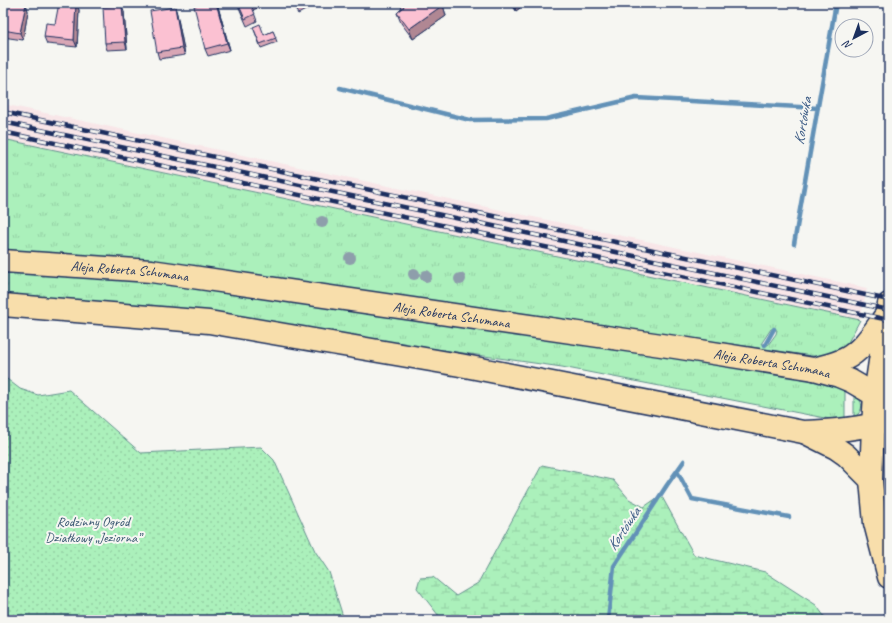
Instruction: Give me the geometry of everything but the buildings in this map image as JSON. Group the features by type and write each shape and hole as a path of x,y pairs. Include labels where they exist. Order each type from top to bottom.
{"main road":[{"name":"Aleja Roberta Schumana","path":"3,261 151,272 675,347 814,369 851,381 882,400"},
{"path":"3,305 209,322 460,365 803,432 840,430 881,422"},
{"path":"814,369 845,359 863,346 888,309"},
{"path":"888,309 881,422 871,480 875,523 889,577"},
{"path":"803,432 836,448 846,455 871,480"}],"shaded area":[{"path":"3,104 867,288 860,320 3,139"}],"green space":[{"path":"3,139 860,320 845,348 825,355 812,356 542,316 331,287 3,252","holes":["771,329 777,330 776,334 768,345 761,344"]},
{"path":"3,271 130,278 799,376 845,386 845,420 835,420 562,367 347,335 3,297"},
{"name":"Rodzinny Ogród Działkowy „Jeziorna”","path":"3,376 20,389 38,395 69,390 141,453 261,447 274,460 315,551 329,572 344,620 3,620"},
{"path":"854,392 862,405 860,412 854,418"},
{"path":"542,465 613,480 629,499 644,507 661,495 694,555 765,572 816,605 827,620 442,620 417,588 420,578 433,577 456,596 478,583"}],"waterway":[{"name":"Kortówka","path":"794,244 836,3"},
{"path":"340,88 470,120 546,119 636,98 818,108"},
{"name":"Kortówka","path":"765,345 774,329"},
{"name":"Kortówka","path":"608,620 614,566 684,461"},
{"path":"677,471 692,499 789,517"}],"railway":[{"path":"3,112 889,300"},
{"path":"3,122 889,310"},
{"path":"3,132 889,320"}]}
